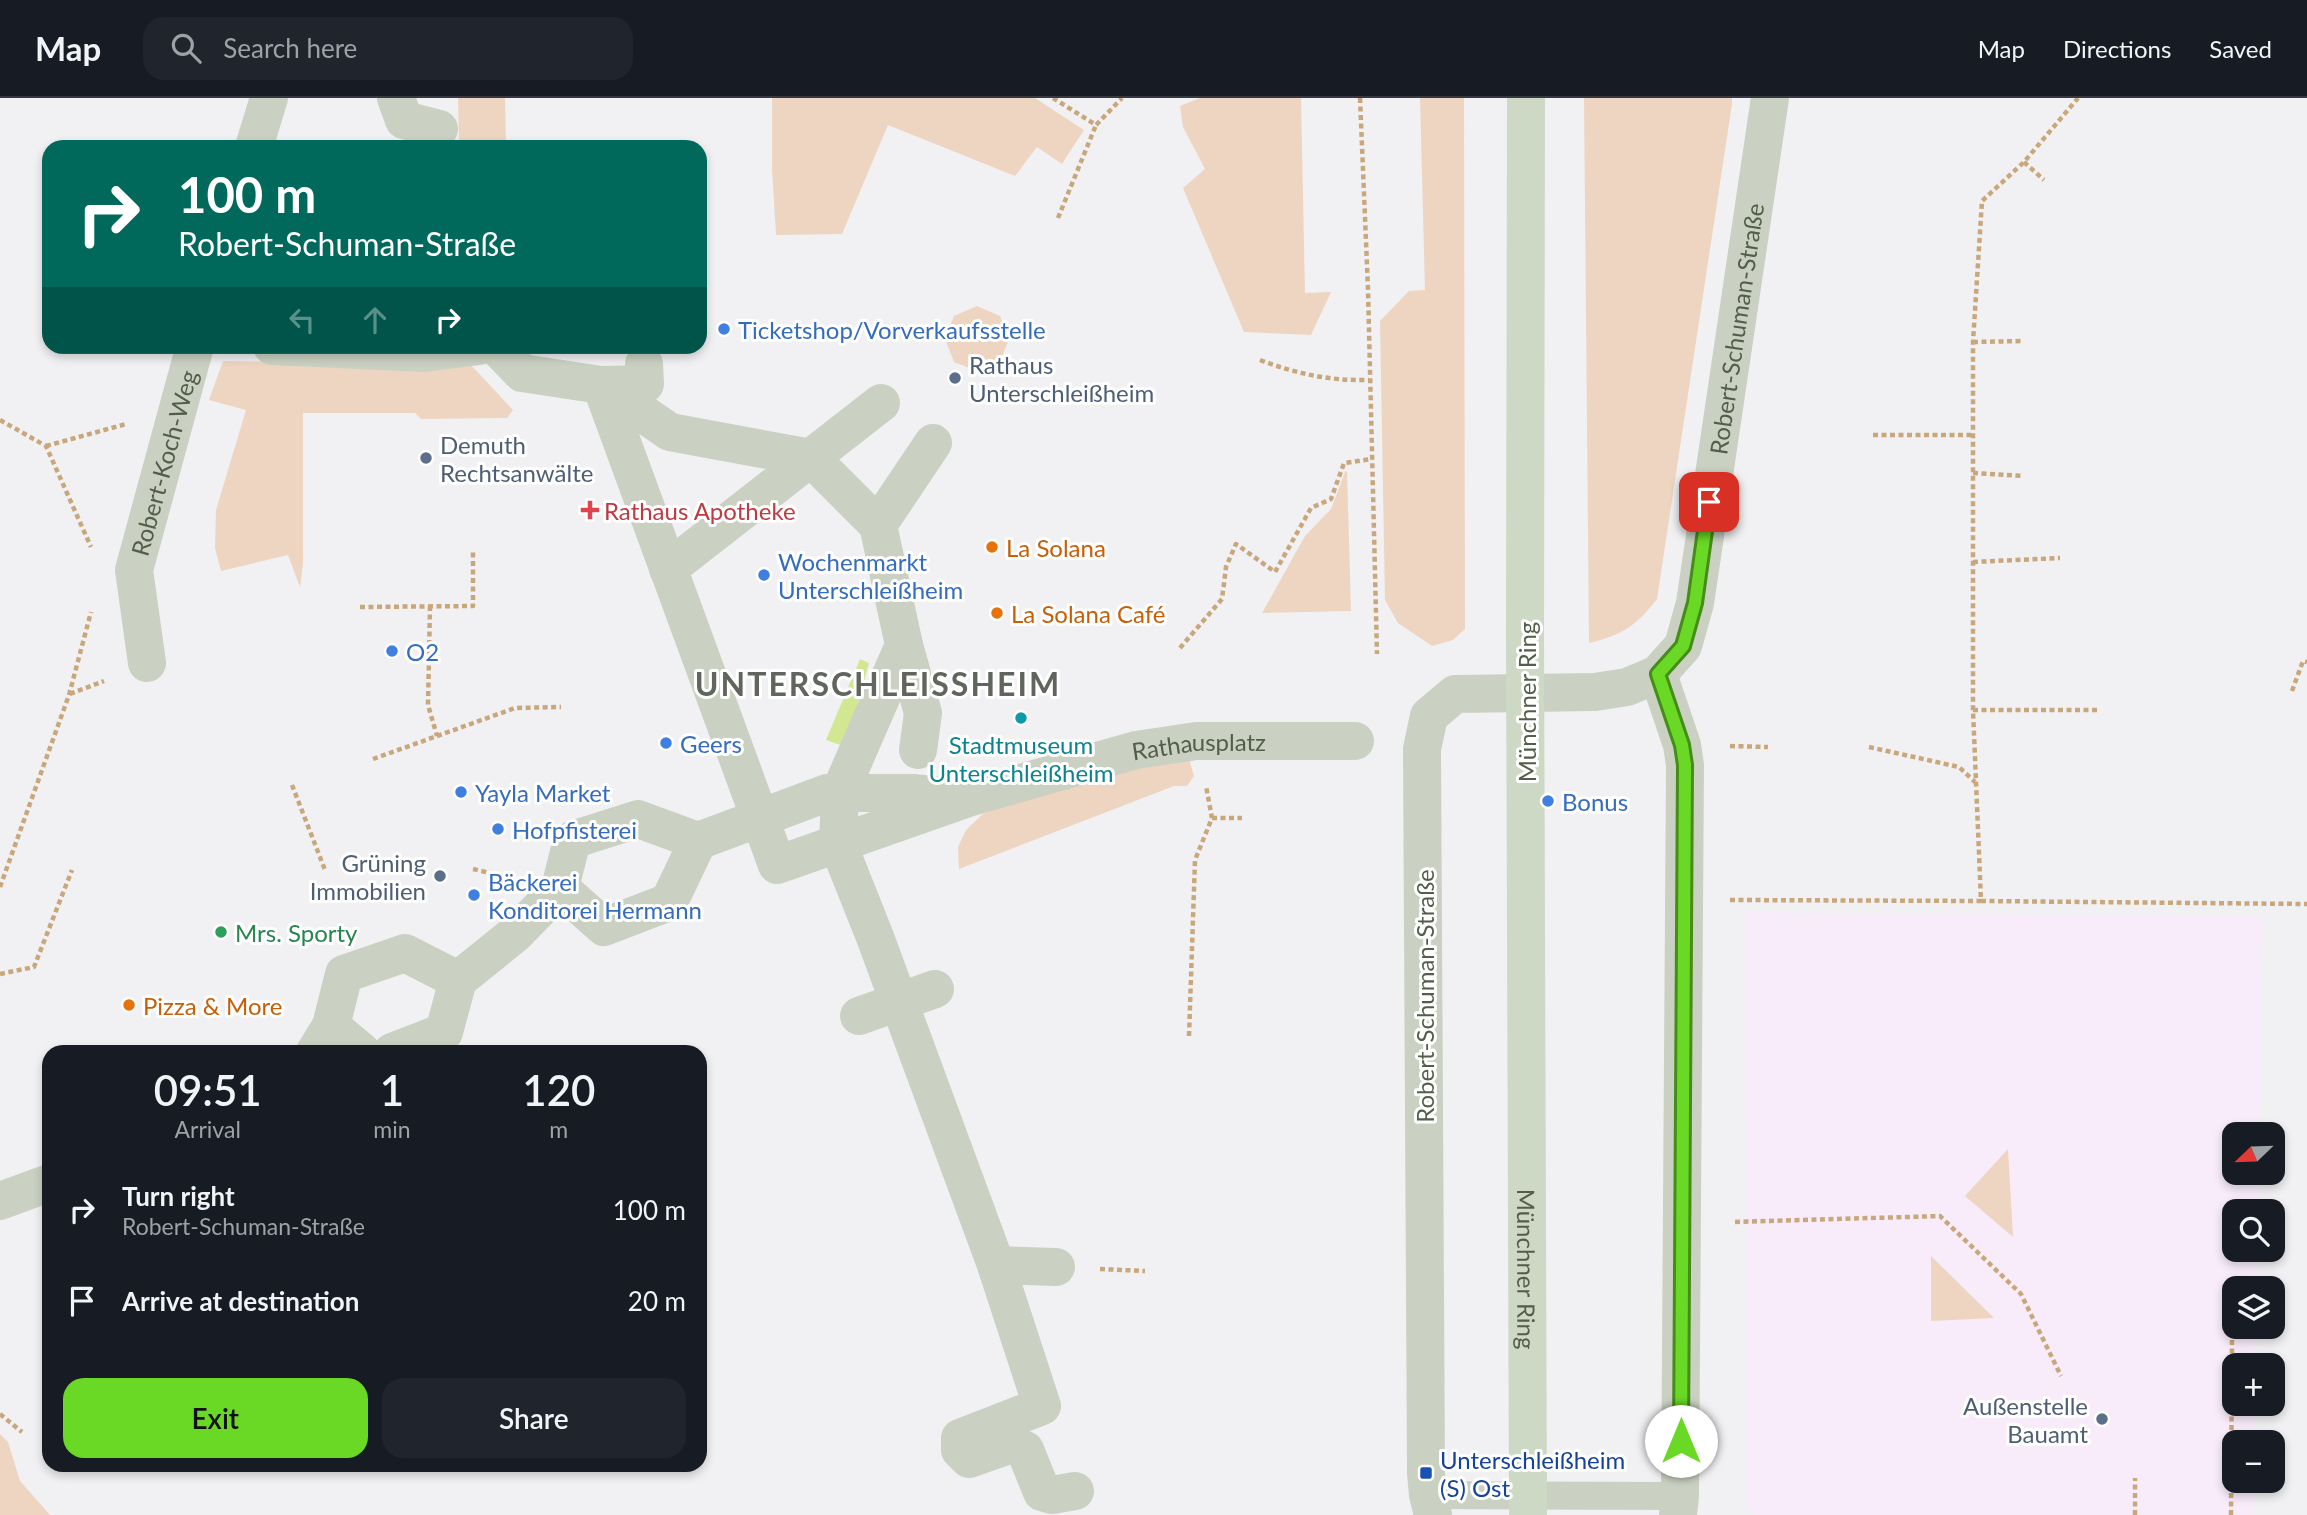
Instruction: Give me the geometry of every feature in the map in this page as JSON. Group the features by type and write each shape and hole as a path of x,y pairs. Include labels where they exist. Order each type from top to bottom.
{"main road":[{"name":"Münchner Ring","path":"1526,98 1528,1515"}],"street":[{"path":"256,140 269,98"},
{"path":"396,98 404,120 439,124"},
{"name":"Robert-Schuman-Straße","path":"1431,1505 1426,1473 1422,749 1429,716 1455,694 1595,692 1627,687 1658,674 1683,646 1695,603 1770,98"},
{"name":"Robert-Koch-Weg","path":"147,663 134,570 193,354"},
{"path":"504,354 522,373 601,385 645,384 644,364"},
{"path":"601,385 670,432 811,458 878,526 904,645 923,713 915,773"},
{"name":"Rathausplatz","path":"601,385 777,865 968,798 1136,750 1196,740 1355,741"},
{"path":"668,569 881,403"},
{"path":"878,526 933,443"},
{"path":"904,645 840,792 838,844 996,1265 1042,1406 960,1438 961,1450 969,1460 1012,1444 1024,1450 1042,1492 1052,1495 1075,1491"},
{"path":"1658,674 1682,745 1685,765 1679,1506"},
{"name":"Rathausplatz","path":"698,841 827,793 915,773 968,798"},
{"path":"410,1045 444,1032 458,980 515,934 560,888 572,840 638,819 698,841 685,893 604,928 560,888"},
{"path":"341,1045 323,1039 344,974 405,953 458,980"},
{"path":"859,1016 935,989"},
{"path":"0,1201 42,1186"},
{"path":"996,1265 1056,1267"}],"lane":[{"path":"1431,1505 1679,1506"}],"path":[{"path":"1053,98 1097,125"},
{"path":"1058,218 1097,125 1122,98"},
{"path":"1360,98 1368,289 1377,654"},
{"path":"1981,901 1973,710 1972,435 1973,341 1982,201 2024,162 2078,98"},
{"path":"2024,162 2044,180"},
{"path":"1973,341 2022,341"},
{"path":"1260,360 1292,372 1343,381 1369,380"},
{"path":"0,420 46,446 95,556 134,570"},
{"path":"46,446 135,421 172,429"},
{"path":"1873,435 1972,435"},
{"path":"1180,648 1222,599 1226,567 1236,544 1275,572 1311,508 1331,499 1345,463 1372,459"},
{"path":"1973,474 2023,476"},
{"path":"360,607 473,606 473,550"},
{"path":"1973,562 2060,558"},
{"path":"430,606 428,705 437,736"},
{"path":"2292,691 2303,661 2307,662"},
{"path":"0,887 69,695"},
{"path":"373,759 514,708 561,707"},
{"path":"1973,710 2097,710"},
{"path":"1189,1036 1195,860 1212,818 1196,740"},
{"path":"1725,746 1768,747"},
{"path":"1869,747 1959,767 1976,783"},
{"path":"292,785 325,870"},
{"path":"1212,818 1242,818"},
{"path":"0,974 34,967 72,870"},
{"path":"1684,898 2307,904"},
{"path":"1735,1222 1940,1216 2021,1294 2061,1376"},
{"path":"1100,1269 1145,1271"},
{"path":"2231,1515 2232,1339"},
{"path":"0,1414 22,1432"},
{"path":"2135,1478 2135,1515"}],"shaded area":[{"path":"458,98 505,98 506,140 459,140"},
{"path":"772,98 1035,98 1084,130 1062,164 1037,147 1015,176 888,125 842,234 776,235"},
{"path":"1200,98 1301,98 1305,293 1331,292 1311,335 1244,332 1183,188 1205,169 1183,127 1180,106"},
{"path":"1420,98 1464,98 1465,629 1453,640 1432,646 1398,623 1385,600 1380,321 1409,291 1425,290"},
{"path":"1584,98 1732,98 1657,599 1628,628 1611,637 1589,643"},
{"path":"977,306 1000,316 1009,339 1000,362 977,371 954,362 945,339 954,316"},
{"path":"223,361 471,365 513,410 507,418 421,419 415,413 303,413 303,564 300,587 288,555 221,571 215,548 216,510 246,410 209,400"},
{"path":"1347,471 1351,611 1262,613 1305,536 1331,509"},
{"path":"860,659 869,663 846,747 826,740"},
{"path":"1189,759 1194,776 1187,786 1174,786 959,869 958,847 966,830 983,814 1066,779"},
{"path":"1746,912 2263,917 2260,1122 2222,1122 2222,1185 2259,1185 2259,1199 2222,1199 2222,1262 2258,1262 2257,1276 2222,1276 2222,1339 2257,1339 2256,1353 2222,1353 2222,1416 2256,1416 2255,1430 2222,1430 2222,1493 2255,1493 2254,1515 1753,1515 1748,1507"},
{"path":"2008,1149 2013,1237 1965,1196"},
{"path":"1931,1256 1994,1318 1931,1321"},
{"path":"0,1434 8,1442 20,1481 50,1515 0,1515"}],"place":[{"name":"Ticketshop/Vorverkaufsstelle","path":"724,329"},
{"name":"Rathaus Unterschleißheim","path":"955,378"},
{"name":"Demuth Rechtsanwälte","path":"426,458"},
{"name":"Rathaus Apotheke","path":"590,510"},
{"name":"La Solana","path":"992,547"},
{"name":"Wochenmarkt Unterschleißheim","path":"764,575"},
{"name":"La Solana Café","path":"997,613"},
{"name":"O2","path":"392,651"},
{"name":"Stadtmuseum Unterschleißheim","path":"1021,718"},
{"name":"Geers","path":"666,743"},
{"name":"Yayla Market","path":"461,792"},
{"name":"Bonus","path":"1548,801"},
{"name":"Hofpfisterei","path":"498,829"},
{"name":"Grüning Immobilien","path":"440,876"},
{"name":"Bäckerei Konditorei Hermann","path":"474,895"},
{"name":"Mrs. Sporty","path":"221,932"},
{"name":"Pizza & More","path":"129,1005"},
{"name":"Außenstelle Bauamt","path":"2102,1419"},
{"name":"Unterschleißheim (S) Ost","path":"1426,1473"}],"district":[{"name":"UNTERSCHLEISSHEIM","path":"878,683"}],"route":[{"path":"1681,1441 1685,765 1682,745 1658,674 1683,646 1695,603 1709,502"}]}
